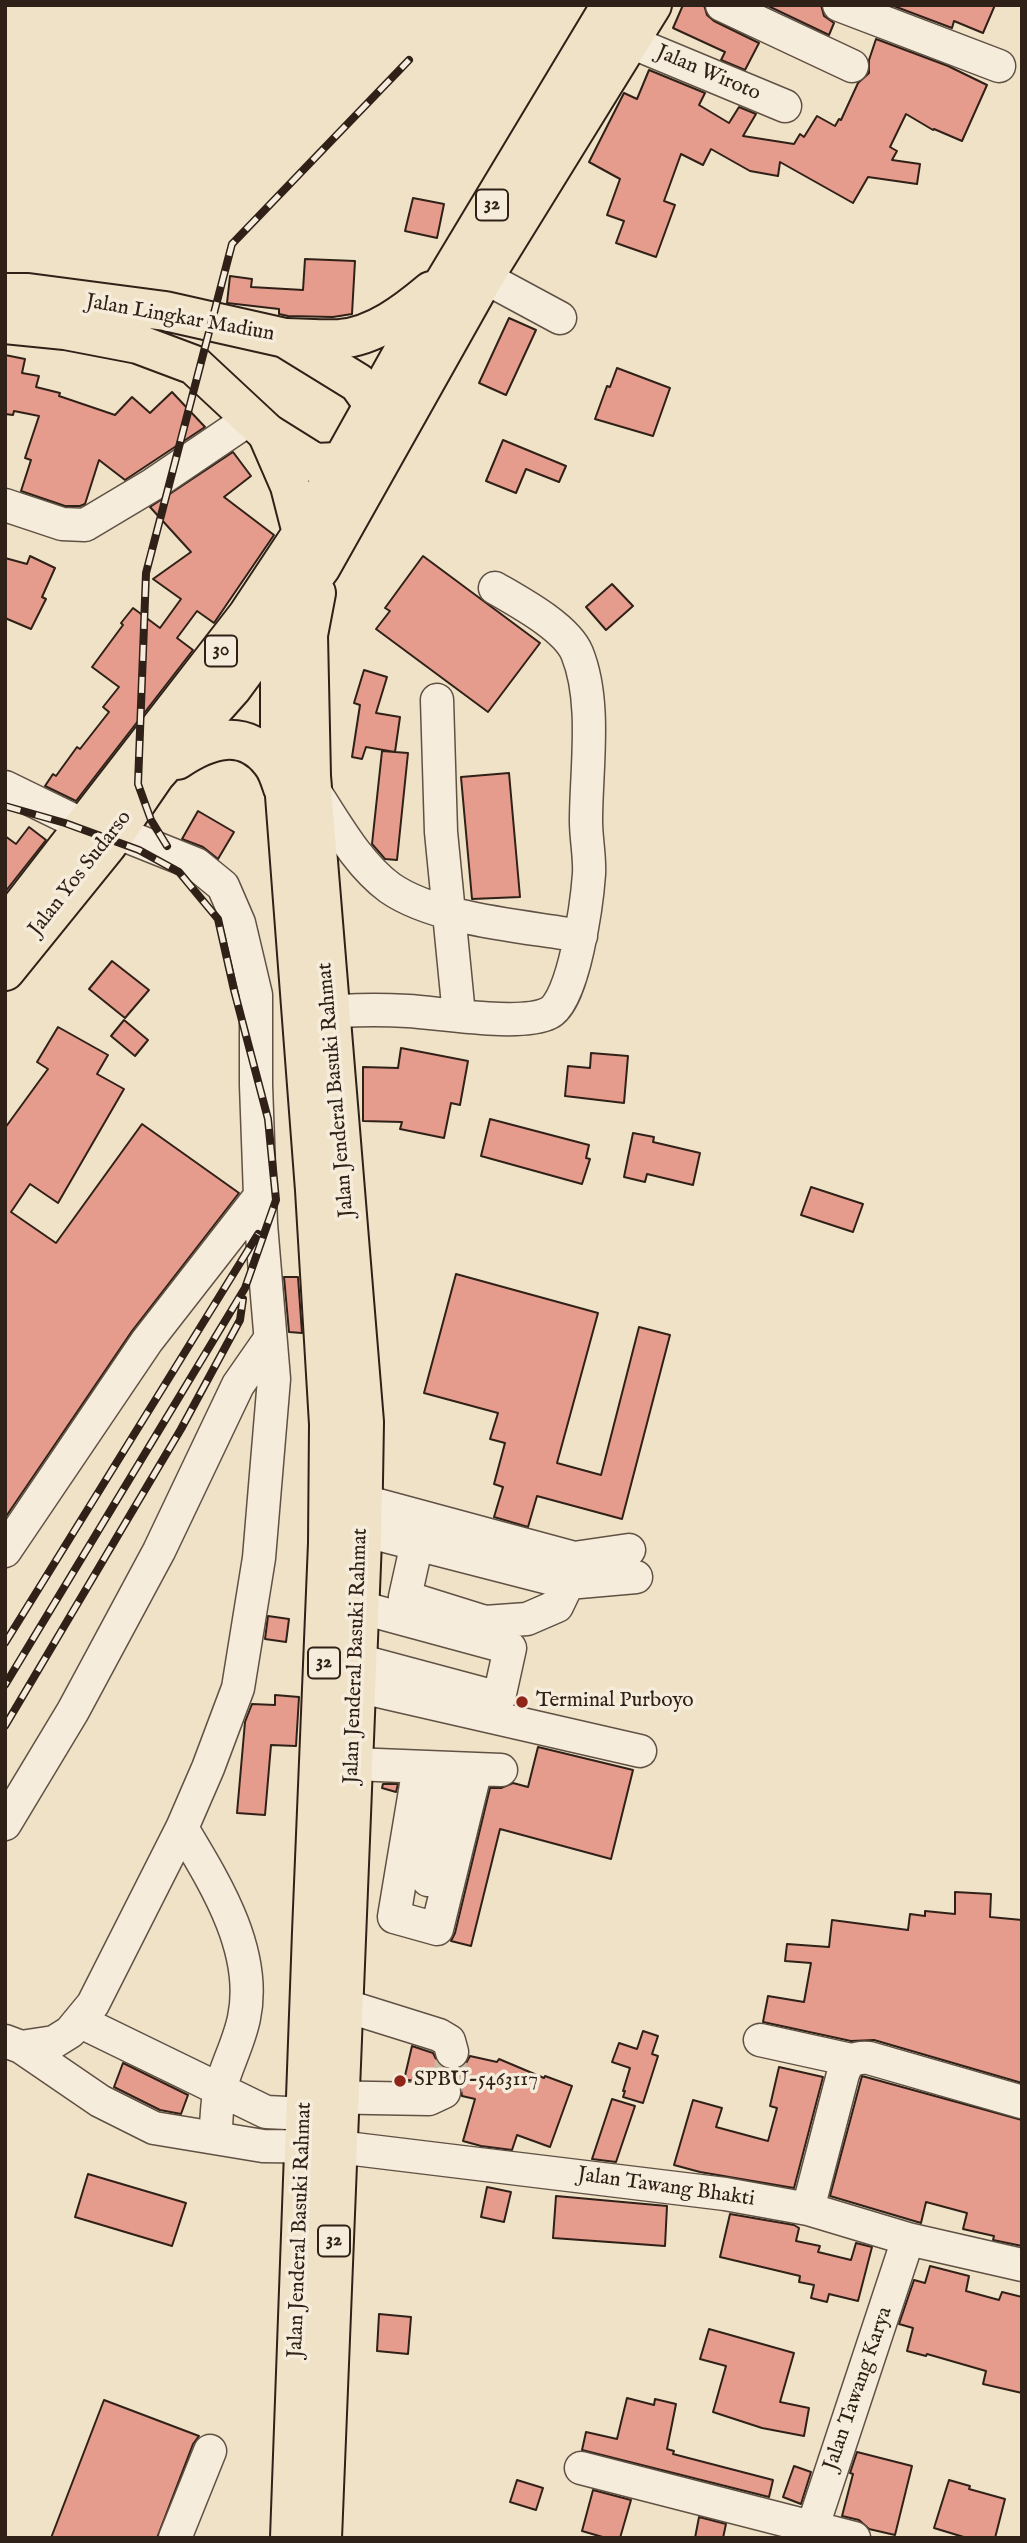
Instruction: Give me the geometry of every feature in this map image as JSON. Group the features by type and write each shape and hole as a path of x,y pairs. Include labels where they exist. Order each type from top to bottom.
{"main road":[{"name":"32","path":"302,784 308,635 321,567 430,375 468,275 611,5"},
{"name":"32","path":"280,730 280,650 302,533 373,404 468,275 631,42 652,5"},
{"path":"285,338 343,339 376,328 468,275"},
{"name":"Jalan Lingkar Madiun","path":"5,293 27,293 165,312 285,338 358,383 373,404"},
{"name":"Jalan Lingkar Madiun","path":"5,324 65,330 138,344 194,365 259,426 315,463 341,464"},
{"path":"341,464 361,461 384,452 373,404"},
{"path":"259,426 290,486 302,533"},
{"name":"30","path":"144,770 302,533"},
{"name":"30","path":"213,709 284,620 321,567"},
{"name":"30","path":"144,770 188,722 213,709 231,707 249,709 270,718 280,730 302,784"},
{"name":"30","path":"144,770 214,740 236,739 257,748 302,784"},
{"name":"Jalan Yos Sudarso","path":"5,971 144,770"},
{"name":"Jalan Jenderal Basuki Rahmat","path":"302,784 316,1013 329,1424 328,1543 353,1764 343,2005 322,2120 322,2538"},
{"name":"Jalan Yos Sudarso","path":"5,928 101,829"},
{"name":"Jalan Jenderal Basuki Rahmat","path":"290,2538 322,2120 347,1693 359,1607 364,1422 316,1013"}],"street":[{"path":"722,5 852,66"},
{"path":"838,5 999,66"},
{"name":"Jalan Wiroto","path":"631,42 785,106"},
{"path":"468,275 560,318"},
{"path":"5,505 62,524 85,526 152,485 259,426"},
{"path":"316,1013 404,1011 528,1020 552,1012 568,989 581,936 589,872 585,680 576,650 544,617 495,589"},
{"path":"438,700 441,832 459,1015"},
{"path":"302,784 364,862 389,887 416,904 450,913 581,936"},
{"path":"5,787 101,829 196,863 223,886 239,923 256,995 260,1196 274,1379 259,1558 238,1688 208,1768 182,1828 93,2004 70,2032 54,2042 13,2044"},
{"path":"5,1551 147,1341 260,1196"},
{"path":"5,1824 73,1711 159,1551 238,1385 270,1339"},
{"path":"362,1516 417,1543 571,1571 633,1564"},
{"path":"362,1516 571,1571"},
{"path":"417,1543 405,1597 485,1622 527,1619 557,1606 571,1571"},
{"path":"347,1693 499,1698 510,1648 359,1607"},
{"path":"347,1693 640,1751"},
{"path":"353,1764 462,1769 420,1924"},
{"path":"182,1828 212,1877 243,1955 246,1977 244,2017 220,2091 215,2138"},
{"path":"343,2005 439,2035 449,2041 452,2052"},
{"path":"79,2021 266,2112 322,2120"},
{"path":"760,2040 851,2060 869,2059 1022,2102"},
{"path":"13,2044 100,2101 154,2128 264,2146 322,2120 429,2099 444,2092"},
{"path":"808,2209 843,2074 851,2060"},
{"name":"Jalan Tawang Bhakti","path":"322,2120 527,2169 725,2194 808,2209 908,2239 1022,2265"},
{"name":"Jalan Tawang Karya","path":"811,2532 908,2239"},
{"path":"175,2538 210,2451"},
{"path":"581,2468 811,2532 854,2538"}],"building":[{"path":"683,5 704,5 707,15 714,21 759,43 745,70 721,60 725,52 673,28"},
{"path":"766,5 821,5 824,16 834,23 829,35"},
{"path":"891,5 995,5 983,33 954,21 952,28"},
{"path":"876,39 948,66 987,85 962,141 933,130 906,114 890,147 897,151 892,160 920,164 917,184 868,177 853,203 780,162 778,176 750,171 711,149 703,165 681,154 664,201 675,205 656,257 616,243 624,221 607,215 620,179 589,162 624,93 637,99 649,70 705,93 699,105 729,123 739,107 756,114 743,136 794,144 800,134 804,137 817,116 835,126 839,119 841,120 858,83 869,73 869,60"},
{"path":"413,198 444,204 437,238 405,231"},
{"path":"305,259 355,261 352,314 333,317 288,316 279,314 279,309 227,303 230,276 252,279 251,287 303,290"},
{"path":"509,318 536,330 506,395 479,383"},
{"path":"5,355 25,359 22,373 39,376 36,387 60,393 59,396 115,415 132,397 150,413 172,392 205,427 125,480 99,460 85,504 80,506 65,506 21,491 31,460 25,458 39,416 14,411 13,415 5,414"},
{"path":"617,368 670,388 653,436 595,419"},
{"path":"503,440 566,466 559,482 526,469 516,493 486,481"},
{"path":"233,452 251,476 224,497 274,535 214,623 197,611 177,638 193,650 76,801 45,786 53,774 56,776 77,747 80,749 109,712 103,707 119,687 92,667 123,625 121,623 133,608 160,628 181,599 153,579 191,552 150,507"},
{"path":"30,556 55,568 42,597 46,599 31,629 5,618 5,558 27,564"},
{"path":"423,556 540,643 488,712 376,629 390,611 385,608"},
{"path":"612,584 633,606 606,630 586,607"},
{"path":"364,670 387,677 376,713 400,717 395,752 366,747 362,759 352,757 360,705 354,703"},
{"path":"382,751 408,753 397,860 385,859 372,844"},
{"path":"509,773 520,897 472,899 461,777"},
{"path":"198,811 234,832 218,859 203,847 182,839"},
{"path":"29,827 46,840 5,892 5,836 16,844"},
{"path":"112,961 149,990 125,1018 89,989"},
{"path":"124,1020 148,1040 135,1056 111,1036"},
{"path":"58,1027 108,1055 97,1074 124,1089 58,1203 30,1184 11,1212 56,1243 142,1124 239,1193 132,1331 5,1518 5,1128 48,1069 37,1062"},
{"path":"401,1048 468,1061 460,1105 451,1103 444,1138 400,1129 402,1122 363,1121 363,1067 398,1068"},
{"path":"591,1053 628,1056 624,1103 565,1096 568,1066 590,1068"},
{"path":"490,1119 589,1145 586,1158 590,1159 582,1184 481,1156"},
{"path":"633,1133 654,1137 653,1142 700,1153 693,1185 647,1174 645,1182 624,1177"},
{"path":"811,1187 863,1204 853,1232 801,1215"},
{"path":"456,1274 598,1313 557,1463 601,1475 639,1327 670,1335 622,1519 537,1496 528,1527 494,1517 503,1487 494,1484 505,1443 490,1439 498,1413 424,1393"},
{"path":"284,1277 298,1277 302,1333 289,1332"},
{"path":"268,1616 289,1619 286,1642 265,1639"},
{"path":"275,1695 299,1697 296,1746 271,1745 265,1815 237,1813 245,1722 252,1704 275,1705"},
{"path":"538,1747 633,1770 611,1859 500,1829 471,1946 451,1941 490,1788 501,1788 513,1783 528,1787"},
{"path":"383,1784 398,1784 396,1792 382,1788"},
{"path":"955,1892 991,1894 990,1917 1022,1920 1022,2083 874,2040 851,2041 763,2022 768,1996 804,2002 811,1963 785,1961 787,1944 829,1947 832,1920 908,1930 910,1914 925,1916 925,1911 955,1914"},
{"path":"643,2031 658,2036 652,2054 658,2056 643,2103 623,2097 630,2068 612,2062 619,2043 637,2049"},
{"path":"412,2046 433,2053 439,2065 448,2070 465,2065 470,2056 497,2062 499,2059 544,2078 545,2076 572,2086 550,2147 517,2135 512,2150 463,2141 475,2099 462,2096 460,2084 454,2077 446,2074 425,2081 404,2080"},
{"path":"123,2063 188,2095 181,2114 160,2110 114,2087"},
{"path":"779,2067 823,2077 794,2188 674,2165 693,2100 722,2108 716,2127 768,2141 777,2108 770,2106"},
{"path":"862,2076 1022,2120 1022,2246 993,2240 994,2236 963,2229 967,2213 926,2202 921,2223 830,2196"},
{"path":"612,2099 635,2106 616,2162 592,2159"},
{"path":"88,2174 186,2203 172,2246 75,2217"},
{"path":"487,2187 511,2192 504,2222 481,2217"},
{"path":"556,2196 667,2206 665,2246 553,2238"},
{"path":"730,2214 794,2225 799,2228 796,2241 820,2246 818,2252 851,2260 856,2243 872,2247 858,2301 829,2294 827,2302 811,2298 814,2285 799,2282 800,2276 720,2257"},
{"path":"930,2266 969,2276 966,2291 999,2300 1002,2292 1022,2297 1022,2393 983,2384 986,2371 907,2351 913,2328 899,2324 914,2280 925,2283"},
{"path":"379,2314 411,2317 408,2354 377,2351"},
{"path":"709,2329 794,2353 780,2402 809,2408 804,2436 762,2428 713,2412 726,2366 700,2359"},
{"path":"627,2398 654,2405 655,2399 676,2404 667,2449 674,2451 673,2454 773,2480 769,2497 582,2450 586,2432 617,2439"},
{"path":"104,2400 199,2436 193,2444 157,2538 51,2538"},
{"path":"857,2452 912,2466 895,2535 869,2529 859,2520 842,2516"},
{"path":"794,2466 811,2472 801,2504 783,2497"},
{"path":"517,2480 543,2488 536,2510 510,2502"},
{"path":"949,2480 1005,2499 995,2538 967,2538 934,2528"},
{"path":"593,2490 631,2500 620,2538 606,2538 582,2531"},
{"path":"699,2517 726,2524 723,2538 695,2538"}],"tunnel":[{"path":"444,2092 449,2081 452,2052"}],"railway":[{"path":"167,846 151,820 138,784 146,573 232,244 409,60"},
{"path":"5,806 65,823 139,850 179,872 218,919 268,1119 276,1200 245,1288 5,1685"},
{"path":"5,1643 258,1234"},
{"path":"5,1726 181,1429 240,1320 243,1299"}],"place":[{"name":"Terminal Purboyo","path":"522,1702"},
{"name":"SPBU-5463117","path":"400,2081"}]}
